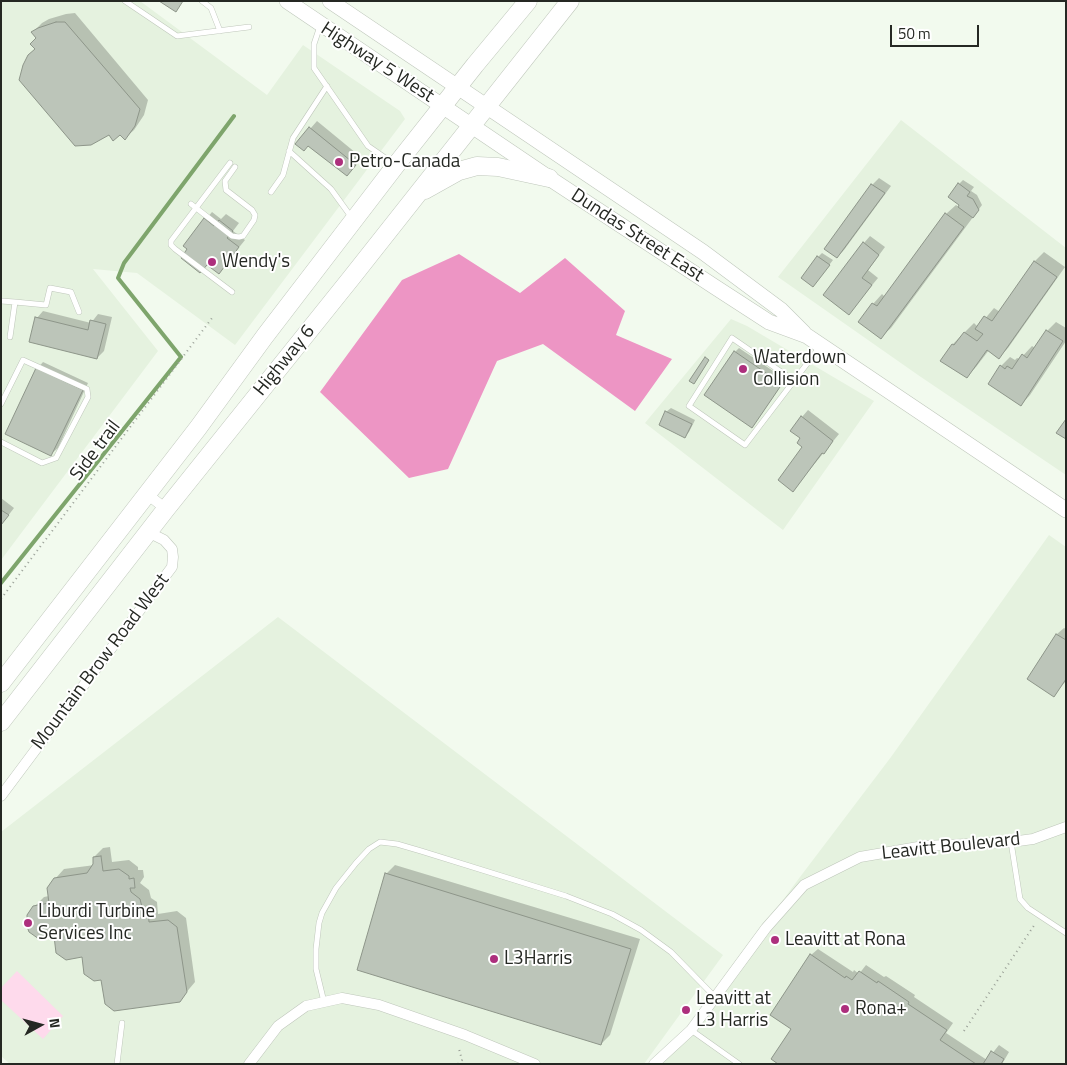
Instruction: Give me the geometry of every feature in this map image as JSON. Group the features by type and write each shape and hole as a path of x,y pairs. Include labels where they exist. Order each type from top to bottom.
{"highway":[{"name":"Highway 6","path":"1,683 148,494 265,336 396,165 528,1"},
{"name":"Highway 6","path":"1,722 166,509 570,1"},
{"path":"416,196 459,171 477,166 498,167 549,178"}],"main road":[{"name":"Highway 5 West","path":"287,1 472,126"},
{"name":"Highway 5 West","path":"330,1 488,106"},
{"name":"Dundas Street East","path":"488,106 702,252 781,310 807,336 1066,510"},
{"name":"Dundas Street East","path":"472,126 769,322 807,336"}],"street":[{"path":"148,494 166,509"},
{"name":"Mountain Brow Road West","path":"1,796 172,567 172,549 164,540 148,532"},
{"name":"Leavitt Boulevard","path":"654,1064 691,1030 766,928 804,886 860,857 924,846 1011,842 1033,839 1066,827"},
{"path":"248,1064 278,1026 306,1006 342,998 379,1005 465,1035 535,1064"}],"lane":[{"path":"125,1 177,36 249,27"},
{"path":"202,1 211,8 220,31"},
{"path":"320,25 314,44 314,68 368,146 396,165"},
{"path":"271,192 283,175 293,138 327,86"},
{"path":"289,151 331,189 354,221"},
{"path":"230,163 193,205 174,235 171,245 232,292"},
{"path":"193,205 232,236 242,236 254,220 255,215 252,210 226,190 225,181 236,167"},
{"path":"1,301 46,306 50,288 71,292 79,312"},
{"path":"10,337 15,302"},
{"path":"794,380 732,338 689,406 745,445 821,345"},
{"path":"1,404 23,360 87,388 88,396 56,458 42,463 1,442"},
{"path":"324,1002 316,969 316,949 322,913 336,888 356,863 369,849 380,842 397,844 566,896 612,914 641,930 670,952 715,997"},
{"path":"1011,842 1020,899 1028,908 1066,933"},
{"path":"118,1064 122,1023"},
{"path":"691,1030 738,1064"}],"path":[{"name":"Side trail","path":"1,599 212,318"},
{"path":"964,1031 1040,916"},
{"path":"458,1064 462,1060 459,1049"}],"shaded area":[{"path":"1,1 140,1 267,95 303,45 400,111 405,119 235,345 137,273 93,269 158,351 1,560"},
{"path":"901,120 1066,248 1066,475 778,277"},
{"path":"459,254 520,293 565,258 625,311 616,335 672,359 635,411 543,344 497,361 448,469 409,478 320,392 402,280"},
{"path":"731,319 747,326 874,401 783,530 645,423"},
{"path":"1049,535 1066,547 1066,1064 663,1064 797,881 891,757"},
{"path":"278,617 723,955 644,1064 10,1064 1,1056 1,832"},
{"path":"17,971 63,1016 43,1039 1,1000 1,988"}],"building":[{"path":"159,1 183,1 176,12"},
{"path":"56,22 65,22 140,109 135,126 125,140 120,135 113,141 109,135 91,145 75,146 19,80 28,55 35,49 30,44 36,38 31,32"},
{"path":"309,127 356,165 347,176 308,146 304,151 295,144"},
{"path":"958,183 970,192 967,196 973,199 979,210 973,218 948,197"},
{"path":"871,184 885,193 837,258 824,249"},
{"path":"945,213 964,227 881,339 858,322 872,303 877,306"},
{"path":"204,218 214,226 219,220 233,231 227,238 239,247 219,274 207,265 200,273 181,258 187,249 183,246"},
{"path":"863,242 879,255 862,278 872,285 849,315 823,295"},
{"path":"817,256 830,265 813,287 801,278"},
{"path":"1034,261 1057,277 999,359 987,350 967,378 940,361 952,344 954,345 964,332 977,341 983,334 975,329 984,316 992,321"},
{"path":"35,317 88,330 90,320 106,324 97,359 29,342"},
{"path":"1046,330 1063,341 1021,406 988,384 1000,365 1005,369 1007,366 1012,369 1022,354 1027,358"},
{"path":"734,351 782,384 752,428 704,395"},
{"path":"705,357 709,360 694,384 689,381"},
{"path":"36,368 83,390 51,456 5,434"},
{"path":"665,411 692,424 685,438 659,425"},
{"path":"801,416 833,441 793,492 778,480 802,447 797,443 800,438 790,431"},
{"path":"1066,419 1066,439 1056,433"},
{"path":"1,510 9,515 1,525"},
{"path":"1056,634 1066,640 1066,679 1054,697 1027,679"},
{"path":"101,856 103,871 119,869 129,876 129,879 134,878 135,888 130,888 131,892 140,899 142,907 148,911 149,922 168,920 177,927 187,992 180,1002 114,1011 105,1004 101,980 94,981 84,974 82,957 66,960 56,953 54,936 39,939 29,932 25,921 27,915 33,906 49,903 47,888 54,878 87,873 93,864 93,857"},
{"name":"L3Harris","path":"385,873 631,949 601,1045 357,970"},
{"name":"Rona+","path":"810,954 845,978 846,976 852,980 859,971 877,983 878,981 947,1030 940,1040 976,1064 778,1064 771,1059 791,1029 770,1015"},
{"path":"991,1051 1004,1059 1001,1064 983,1064"}],"waterway":[{"path":"1,583 181,357 118,278 124,263 234,116"}],"place":[{"name":"Petro-Canada","path":"339,162"},
{"name":"Wendy's","path":"212,262"},
{"name":"Waterdown Collision","path":"743,369"},
{"name":"Liburdi Turbine Services Inc","path":"28,923"},
{"name":"Leavitt at Rona","path":"775,940"},
{"name":"L3Harris","path":"494,959"},
{"name":"Rona+","path":"845,1009"},
{"name":"Leavitt at L3 Harris","path":"686,1010"}]}
